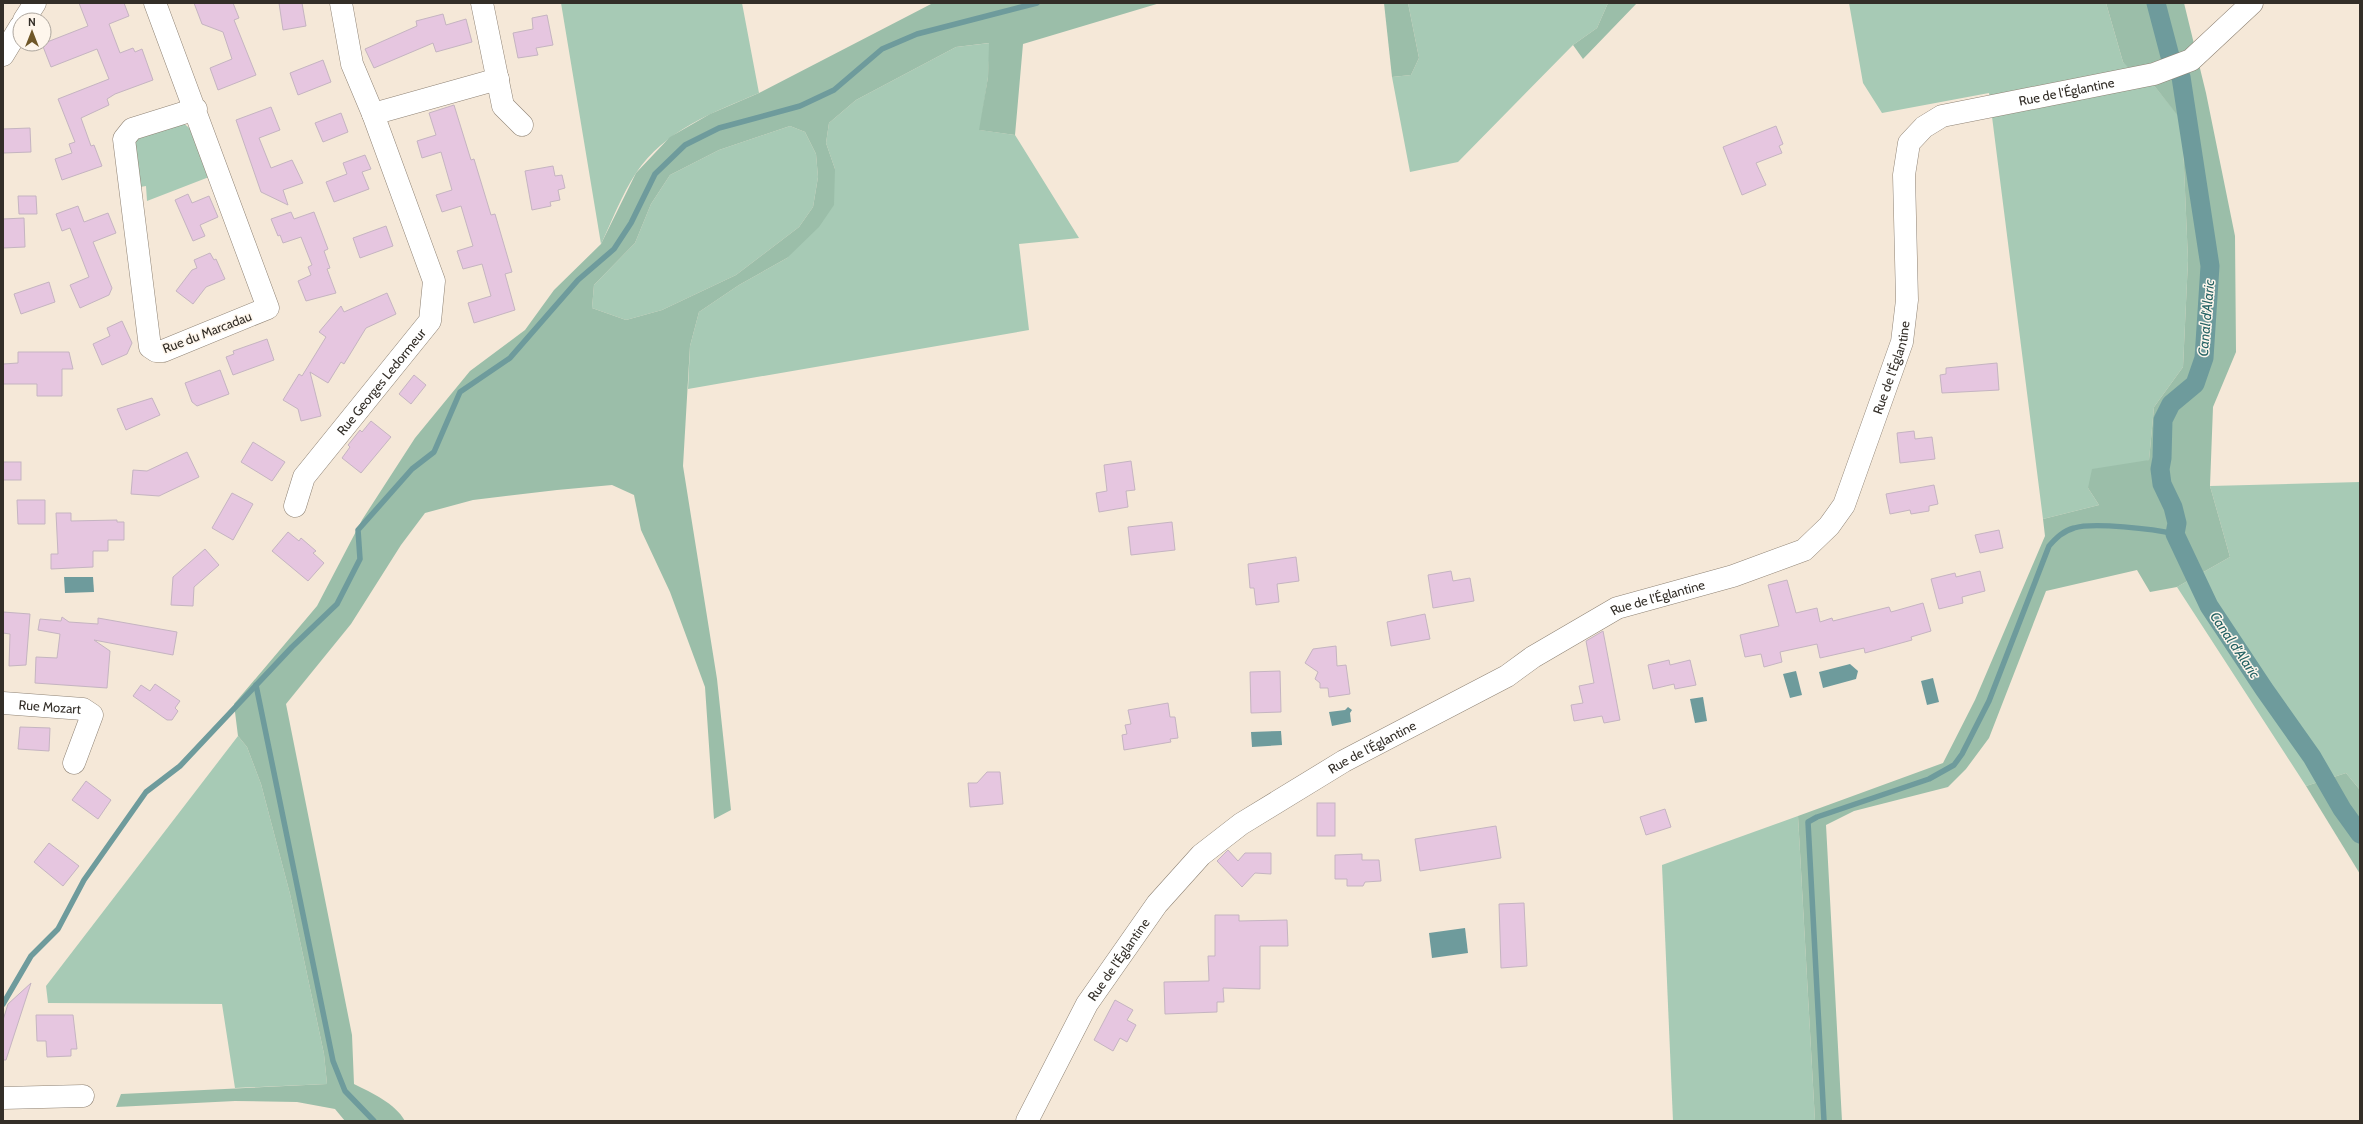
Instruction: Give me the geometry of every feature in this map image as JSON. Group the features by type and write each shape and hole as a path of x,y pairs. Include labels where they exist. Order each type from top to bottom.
{"street":[{"path":"29,12 35,3"},
{"name":"Rue du Marcadau","path":"155,3 196,109 268,308 163,351 156,351 150,347 124,139 127,132 132,129 196,109"},
{"name":"Rue Georges Ledormeur","path":"295,506 304,477 430,321 434,280 373,114 352,64 341,3"},
{"path":"482,3 503,106 522,125"},
{"name":"Rue de l'Églantine","path":"1028,1121 1087,1004 1157,904 1201,855 1241,824 1344,761 1507,676 1534,657 1617,608 1733,576 1804,550 1829,526 1844,505 1902,342 1907,300 1904,174 1909,143 1924,127 1942,116 2154,74 2191,60 2252,3"},
{"path":"3,55 12,40"},
{"path":"373,114 498,79"},
{"name":"Rue Mozart","path":"3,703 83,709 92,715 74,763"},
{"path":"3,1098 83,1096"}],"green space":[{"path":"561,3 742,3 759,93 708,115 676,134 661,145 648,158 631,181 601,244"},
{"path":"933,3 1160,3 1023,44 1015,135 979,130 988,77 989,43 956,47 856,100 829,123 826,143 835,169 834,205 819,227 787,258 739,285 699,312 690,346 683,466 717,679 731,810 714,819 705,687 670,592 641,530 634,495 612,485 473,500 425,513 401,545 351,624 286,704 352,1035 354,1084 389,1104 405,1121 345,1121 335,1109 297,1102 235,1101 116,1107 121,1094 327,1084 324,1054 290,894 261,784 247,747 238,736 234,704 317,606 362,520 415,438 470,371 525,330 554,290 601,244 636,173 670,137 710,114 759,93","holes":["790,126 805,132 816,154 818,177 813,207 799,227 736,275 662,310 626,320 592,308 594,285 635,243 651,204 670,175 719,150"]},
{"path":"1384,3 1408,3 1419,58 1411,75 1392,77"},
{"path":"1408,3 1608,3 1597,28 1573,45 1458,162 1410,172 1392,77 1411,75 1419,58"},
{"path":"1608,3 1637,3 1583,59 1573,45 1597,28"},
{"path":"1849,3 2106,3 2123,62 2152,83 2182,120 2188,260 2183,367 2154,407 2149,460 2088,488 2099,505 2043,519 1989,93 1882,113 1863,83"},
{"path":"2106,3 2184,3 2206,93 2235,236 2236,352 2213,407 2210,486 2230,557 2177,587 2150,592 2137,570 2046,591 1989,738 1966,769 1948,787 1854,811 1826,825 1842,1121 1815,1121 1798,816 1943,763 1975,700 2045,536 2043,519 2099,505 2088,488 2092,469 2149,460 2154,407 2183,367 2188,260 2182,121 2152,83 2130,69 2123,62"},
{"path":"990,43 988,77 980,130 1015,135 1079,238 1019,244 1029,330 688,389 690,346 699,312 739,285 787,258 835,169 826,143 829,123 856,100 956,47"},
{"path":"182,122 193,131 209,177 147,201 146,186 140,187 135,142 137,137"},
{"path":"790,126 805,132 816,154 818,177 813,207 799,227 736,275 662,310 626,320 592,308 594,285 635,243 651,204 670,175 719,150"},
{"path":"2360,482 2360,790 2346,773 2306,786 2177,587 2230,557 2210,486"},
{"path":"238,736 247,747 261,784 290,894 324,1054 327,1084 235,1088 222,1004 48,1003 46,986"},
{"path":"2346,773 2360,790 2360,874 2306,786"},
{"path":"1798,816 1815,1121 1673,1121 1662,865"}],"water":[{"path":"64,577 93,577 94,592 65,593"},
{"path":"1850,664 1858,671 1856,679 1823,688 1819,672"},
{"path":"1796,671 1802,695 1790,698 1783,674"},
{"path":"1933,678 1939,702 1927,705 1921,681"},
{"path":"1703,697 1707,721 1695,723 1690,699"},
{"path":"1348,707 1352,710 1350,713 1351,722 1332,726 1329,712 1345,710"},
{"path":"1281,731 1282,745 1252,747 1251,732"},
{"path":"1465,928 1468,953 1432,958 1429,933"}],"building":[{"path":"79,3 124,3 129,16 109,24 120,53 133,48 135,52 142,49 153,80 115,94 107,99 109,105 81,118 91,146 94,145 102,166 62,180 55,159 72,153 69,144 75,142 58,99 109,79 97,49 51,67 45,52 52,52 52,40 88,26"},
{"path":"194,3 233,3 239,18 234,20 256,75 218,90 210,68 232,59 223,32 202,24"},
{"path":"279,3 302,3 306,26 283,30"},
{"path":"443,14 446,25 466,19 472,42 436,52 433,43 374,68 365,49 417,26 416,21"},
{"path":"547,15 553,45 536,48 538,55 518,58 513,33 533,29 532,18"},
{"path":"323,60 331,82 298,95 290,73"},
{"path":"454,105 471,160 474,159 491,215 495,214 512,272 505,274 515,310 474,323 468,303 491,296 482,264 463,269 457,251 473,246 461,206 442,212 436,195 452,190 441,152 422,158 417,141 436,135 429,113"},
{"path":"271,107 280,130 259,138 271,168 292,160 303,183 283,190 288,205 261,192 236,120"},
{"path":"341,113 348,132 323,142 315,123"},
{"path":"1776,126 1783,144 1779,146 1782,153 1756,163 1766,185 1742,195 1723,147"},
{"path":"30,128 31,152 3,153 3,129"},
{"path":"365,155 371,169 362,172 369,189 334,202 326,182 347,174 343,163"},
{"path":"553,166 555,176 562,175 565,188 558,190 560,200 550,202 551,206 532,210 525,171"},
{"path":"188,194 192,203 209,196 218,217 200,225 205,236 193,241 175,200"},
{"path":"18,196 36,196 37,214 19,214"},
{"path":"78,206 84,222 108,213 116,233 93,242 112,288 109,295 80,308 70,285 89,277 70,228 62,231 56,214"},
{"path":"291,212 294,219 314,212 328,249 324,251 330,268 327,269 336,293 306,301 298,281 311,275 308,267 312,265 301,237 283,243 280,235 278,236 271,219"},
{"path":"24,218 25,247 3,248 3,219"},
{"path":"386,226 393,246 360,258 353,238"},
{"path":"210,253 214,260 216,259 225,279 206,287 193,304 176,291 192,270 197,268 194,260"},
{"path":"49,282 55,302 21,314 14,294"},
{"path":"387,293 396,314 366,328 344,364 341,362 328,383 310,372 321,416 301,421 298,409 283,400 299,374 302,376 326,337 319,332 341,306 344,312"},
{"path":"122,321 132,343 127,354 102,365 93,344 110,336 107,328"},
{"path":"267,339 274,360 233,375 226,357 234,354 233,351"},
{"path":"18,352 69,352 73,369 62,369 62,396 37,396 37,384 3,384 3,364 18,363"},
{"path":"1997,363 1999,390 1942,393 1940,375 1946,374 1946,368"},
{"path":"220,370 229,394 197,406 192,402 185,383"},
{"path":"414,375 426,385 411,404 399,394"},
{"path":"152,398 160,415 126,430 117,409"},
{"path":"371,421 391,437 361,473 342,458 350,447 348,445 360,430 362,432"},
{"path":"1914,431 1915,439 1932,437 1935,459 1900,463 1897,433"},
{"path":"253,442 285,462 272,481 241,462"},
{"path":"187,452 199,477 159,496 131,494 133,470 147,471"},
{"path":"1131,461 1135,490 1126,491 1128,507 1099,512 1096,493 1107,491 1104,465"},
{"path":"3,462 21,462 21,480 3,480"},
{"path":"1934,485 1938,504 1929,506 1929,511 1911,514 1910,510 1890,514 1886,494"},
{"path":"232,493 253,504 233,540 212,528"},
{"path":"17,500 45,500 45,524 18,524"},
{"path":"56,513 71,513 71,521 117,520 117,522 124,522 124,540 108,540 108,551 93,551 93,567 51,569 51,554 58,554"},
{"path":"1172,522 1175,550 1131,555 1128,527"},
{"path":"1999,530 2003,548 1980,553 1975,535"},
{"path":"288,532 299,541 301,538 316,551 313,553 324,563 308,581 272,551"},
{"path":"205,549 219,565 194,587 193,606 171,605 173,577"},
{"path":"1296,557 1299,581 1277,584 1279,602 1256,605 1254,588 1250,588 1248,564"},
{"path":"1451,571 1453,581 1470,578 1474,601 1433,608 1428,575"},
{"path":"1980,571 1985,591 1962,597 1963,603 1939,609 1931,579 1955,573 1956,577"},
{"path":"1787,580 1796,613 1817,608 1820,622 1832,618 1833,621 1889,607 1891,612 1923,603 1931,631 1911,637 1912,640 1865,653 1864,648 1820,658 1817,644 1780,652 1782,662 1764,667 1761,654 1745,657 1740,635 1779,626 1768,585"},
{"path":"3,612 30,614 26,665 9,666 10,634 3,633"},
{"path":"1425,614 1430,639 1391,646 1387,622"},
{"path":"62,617 69,622 98,624 98,618 177,632 173,655 94,640 110,651 107,688 35,683 36,657 57,658 60,634 38,630 40,619 61,621"},
{"path":"1603,631 1620,720 1604,723 1602,716 1574,721 1571,705 1583,703 1579,686 1594,683 1586,641"},
{"path":"1336,646 1337,666 1346,665 1350,694 1329,697 1328,688 1320,688 1320,683 1315,679 1318,672 1305,663 1313,649"},
{"path":"1669,660 1670,665 1690,660 1696,685 1675,689 1674,684 1653,689 1648,665"},
{"path":"1280,671 1281,712 1251,713 1250,672"},
{"path":"155,684 180,701 175,708 178,711 172,720 167,720 133,696 141,685 150,691"},
{"path":"1168,703 1170,717 1175,717 1178,738 1170,739 1171,742 1124,750 1122,735 1127,734 1125,725 1131,724 1128,710"},
{"path":"20,727 50,728 49,751 18,749"},
{"path":"987,772 1000,772 1003,804 970,807 968,783 977,783"},
{"path":"86,781 111,800 98,819 72,800"},
{"path":"1317,803 1335,803 1335,836 1317,836"},
{"path":"1665,809 1671,827 1646,835 1640,817"},
{"path":"1496,826 1501,858 1420,871 1415,839"},
{"path":"49,843 79,866 63,886 34,862"},
{"path":"1228,850 1238,861 1245,853 1271,853 1271,874 1255,873 1242,887 1217,861"},
{"path":"1362,854 1362,860 1379,860 1381,881 1365,882 1363,886 1347,886 1347,879 1335,879 1335,855"},
{"path":"1524,903 1527,966 1501,968 1499,904"},
{"path":"1215,915 1239,915 1239,921 1287,920 1288,946 1260,946 1260,989 1223,988 1224,1002 1217,1002 1217,1012 1165,1014 1164,982 1209,981 1208,956 1215,956"},
{"path":"31,983 6,1060 3,1060 3,1020 8,1004"},
{"path":"1115,1000 1133,1010 1127,1020 1136,1025 1127,1042 1120,1038 1113,1051 1094,1040"},
{"path":"36,1015 73,1015 77,1049 71,1049 71,1056 47,1057 46,1041 37,1041"}],"waterway":[{"path":"3,1004 31,956 58,929 84,880 146,792 180,766 292,647 337,604 360,559 358,530 412,469 434,452 460,392 510,358 578,280 614,249 631,223 655,174 685,145 719,128 800,106 834,90 882,49 917,34 1037,3"},
{"name":"Canal d'Alaric","path":"2156,3 2171,60 2181,77 2210,266 2204,358 2195,384 2171,404 2163,420 2162,458 2160,469 2162,484 2173,507 2177,523 2175,534 2209,606 2264,689 2312,757 2342,809 2360,834"},
{"path":"1824,1121 1808,822 1817,817 1929,779 1954,765 1962,754 1989,701 2049,546 2060,535 2066,531 2083,526 2139,528 2175,534"},
{"path":"256,685 333,1061 345,1091 374,1121"}]}
